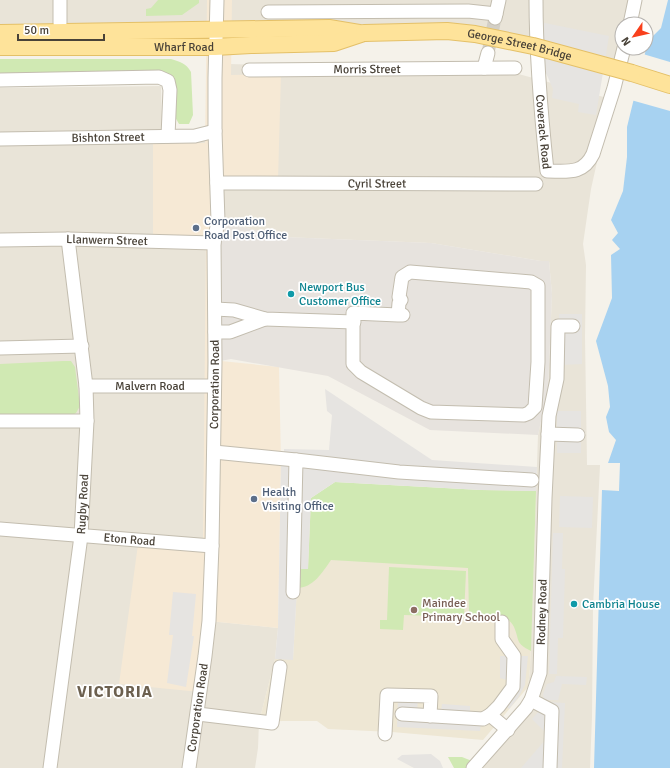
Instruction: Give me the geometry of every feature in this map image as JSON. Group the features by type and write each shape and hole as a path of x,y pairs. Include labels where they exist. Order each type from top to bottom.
{"main road":[{"name":"Wharf Road","path":"0,33 216,30 296,37"},
{"name":"George Street Bridge","path":"296,37 334,43 364,33 447,31 475,34 569,55 670,85"},
{"name":"Wharf Road","path":"0,48 215,47 252,44 296,37"}],"street":[{"path":"60,0 60,23"},
{"name":"Corporation Road","path":"189,768 198,714 209,621 212,546 215,332 214,243 218,221 215,131 215,47 217,0"},
{"path":"268,12 468,11 496,16 500,0"},
{"name":"Coverack Road","path":"536,0 536,44 540,106 547,171 575,170 584,167 590,160 612,95 622,56"},
{"path":"632,16 635,0"},
{"path":"484,68 488,53"},
{"name":"Morris Street","path":"249,70 515,68"},
{"path":"0,80 159,76 168,81 170,90 168,136"},
{"name":"Bishton Street","path":"0,139 197,136 215,131"},
{"name":"Cyril Street","path":"217,184 536,184"},
{"name":"Llanwern Street","path":"0,240 214,243"},
{"name":"Rugby Road","path":"50,768 81,536 87,421 86,386 82,346 68,240"},
{"path":"410,272 531,282 538,286 539,293 538,362 535,407 530,413 524,415 431,412 421,408 361,372 353,364 354,322 353,314 401,315 399,303 402,300 399,297 402,277 410,272"},
{"path":"215,309 234,310 265,319 354,322"},
{"path":"215,332 230,332 265,319"},
{"name":"Rodney Road","path":"473,768 508,730 531,700 540,673 549,416 557,379 558,326 572,326"},
{"path":"0,348 82,346"},
{"name":"Malvern Road","path":"86,386 214,386"},
{"path":"0,421 87,421"},
{"path":"548,434 578,435"},
{"path":"214,452 399,472 532,480"},
{"path":"293,592 296,460"},
{"name":"Eton Road","path":"0,529 212,546"},
{"path":"402,714 483,719 490,715 499,706 513,687 514,656 502,639 502,622"},
{"path":"198,714 272,723 280,667"},
{"path":"385,734 388,695 431,696 430,716"},
{"path":"531,700 552,711 550,768"},
{"path":"490,715 508,730"}],"shaded area":[{"path":"0,0 635,0 632,16 614,16 614,56 619,56 614,68 475,34 0,32"},
{"path":"207,0 232,0 231,75 281,74 278,180 223,178 221,361 279,367 281,462 278,628 209,621 200,692 119,684 139,537 203,539 206,235 153,236 153,143 205,143"},
{"path":"540,22 609,36 596,115 578,112 579,104 552,98 553,89 546,73 540,44"},
{"path":"229,64 511,72 611,99 591,189 583,244 586,265 585,337 587,465 600,465 593,607 590,768 473,768 526,708 530,668 538,435 548,389 552,294 549,261 541,261 431,243 283,237 218,221 209,621 278,628 275,659 259,722 258,748 255,768 0,768 0,88 161,86 162,129 220,134"},
{"path":"218,221 283,237 431,243 541,261 549,261 552,294 548,389 538,435 430,430 328,376 231,359 215,362"},
{"path":"559,314 582,314 582,364 560,365"},
{"path":"325,389 432,460 537,467 536,491 481,490 335,482 311,498 308,569 298,569 293,660 275,659 278,628 281,462 284,449 329,450 332,415 327,411"},
{"path":"557,411 581,411 581,453 557,453"},
{"name":"Maindee Primary School","path":"481,490 536,491 530,668 528,687 483,740 392,732 328,729 317,721 259,722 275,659 293,659 298,568 308,569 311,498"},
{"path":"560,496 593,497 592,528 559,527"},
{"path":"553,533 563,533 562,569 565,569 563,638 558,638 557,674 549,674"},
{"path":"173,592 196,594 192,636 194,636 186,687 167,683 173,635 169,635"},
{"path":"500,656 528,656 525,685 518,698 509,709 497,697 504,689 507,680 500,678"},
{"path":"556,676 587,677 586,685 562,684 558,700 544,700 543,694 547,684 554,682"},
{"path":"398,699 418,701 417,709 441,711 442,704 470,706 470,713 482,713 480,731 397,727"},
{"path":"547,702 565,703 562,768 521,768 546,739 546,733 532,719"},
{"path":"431,754 440,761 443,768 414,768 397,759 402,755"}],"green space":[{"path":"158,0 199,0 199,3 182,15 146,16 146,9 151,8"},
{"path":"0,59 171,59 185,65 191,72 193,115 189,124 179,124 175,117 173,80 0,77"},
{"path":"71,361 75,367 80,406 76,413 71,416 0,417 0,364"},
{"path":"335,482 481,490 536,491 531,651 520,644 514,627 506,616 469,614 468,568 331,560 317,579 308,585 297,588 298,568 308,569 311,498"},
{"path":"389,567 466,571 464,617 404,615 403,630 380,629 380,620 387,620"},
{"path":"448,757 462,757 472,761 466,768 454,768"}],"water":[{"path":"668,0 670,0 670,768 594,768 602,490 619,491 620,463 608,463 616,440 609,432 606,417 610,407 608,386 596,341 612,298 611,255 620,249 612,240 618,233 611,220 623,191 627,157 627,127 644,56 654,56 654,35 661,28"}],"pier":[{"path":"642,56 650,56 670,62 670,111 631,100"}],"tunnel":[{"path":"488,53 495,18"}],"place":[{"name":"Corporation Road Post Office","path":"196,228"},
{"name":"Newport Bus Customer Office","path":"291,294"},
{"name":"Health Visiting Office","path":"254,499"},
{"name":"Cambria House","path":"574,604"},
{"name":"Maindee Primary School","path":"414,610"}],"district":[{"name":"VICTORIA","path":"115,692"}]}
